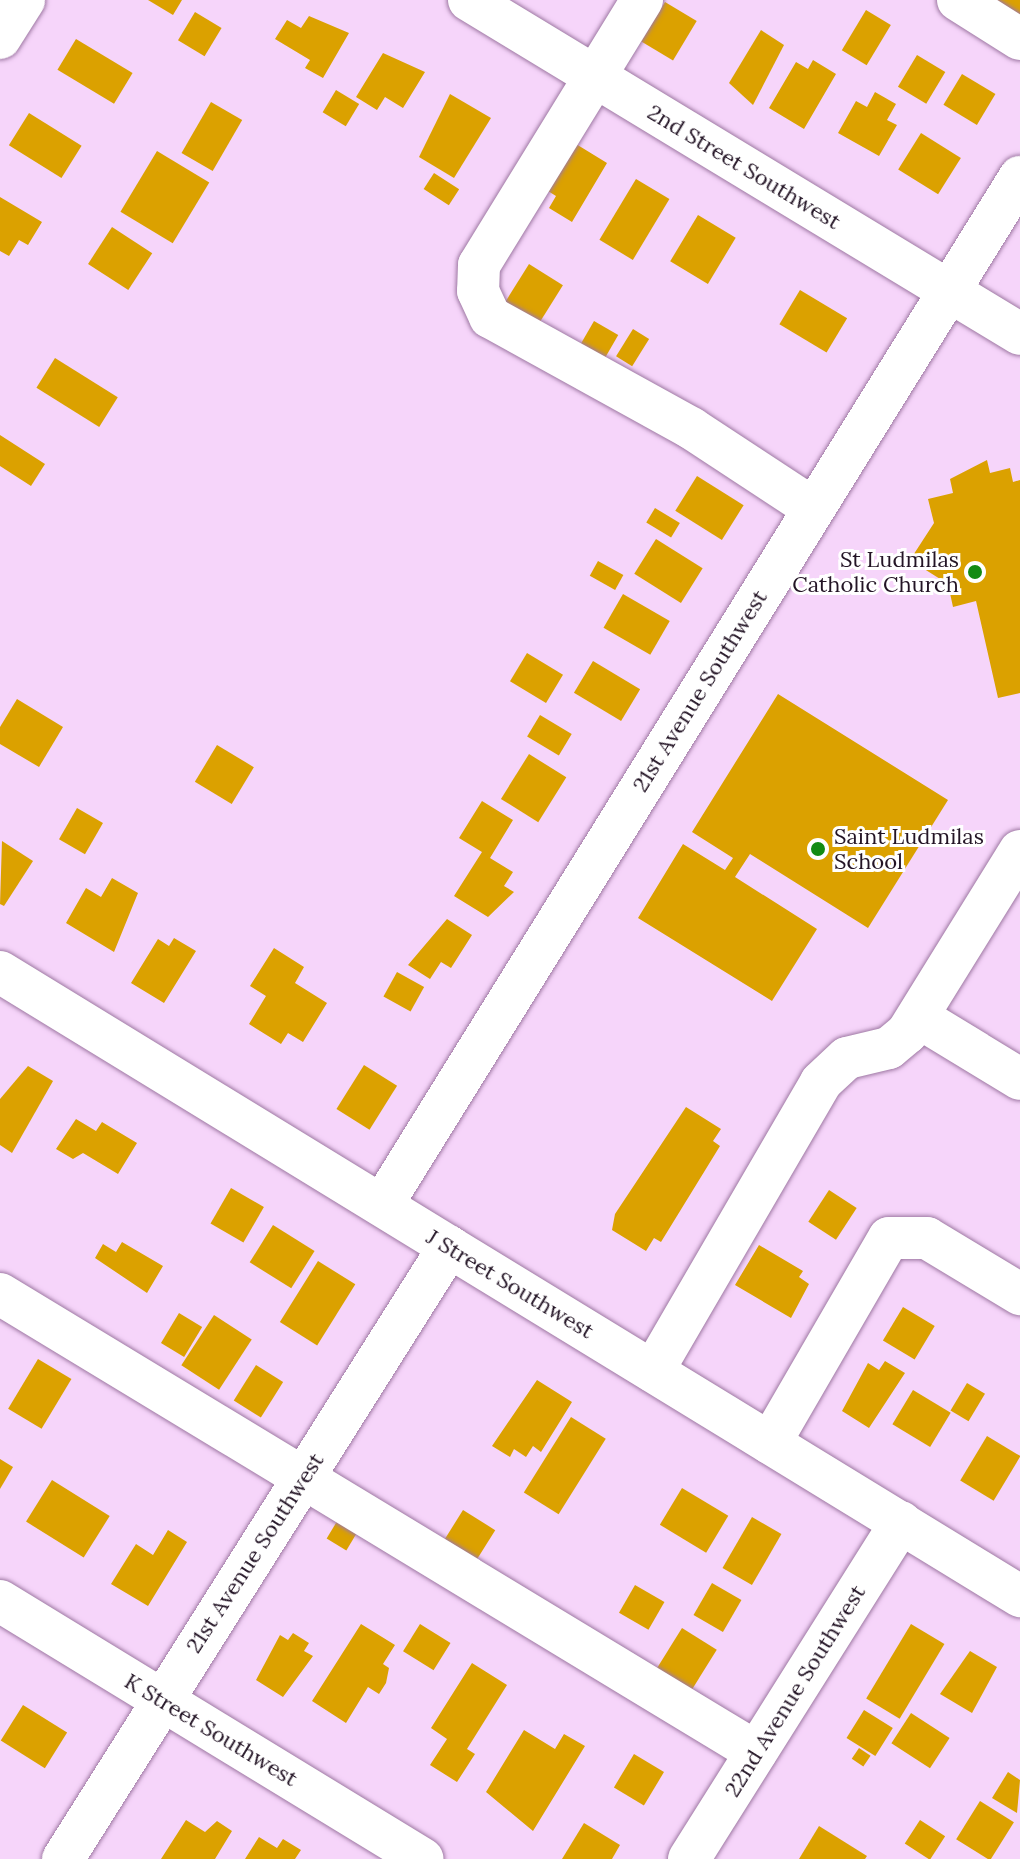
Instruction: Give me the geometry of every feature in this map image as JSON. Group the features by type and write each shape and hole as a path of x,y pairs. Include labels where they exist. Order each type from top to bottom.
{"street":[{"path":"0,38 24,0"},
{"name":"2nd Street Southwest","path":"469,0 1020,334"},
{"path":"642,0 479,265 478,291 490,317 691,428 813,508"},
{"path":"958,0 1020,39"},
{"name":"21st Avenue Southwest","path":"382,1205 1020,177"},
{"path":"653,1371 821,1082 847,1058 889,1048 918,1017 1020,851"},
{"name":"J Street Southwest","path":"4,983 382,1205 1020,1596"},
{"path":"918,1017 1020,1079"},
{"path":"770,1443 889,1238 927,1238 1020,1294"},
{"name":"21st Avenue Southwest","path":"63,1859 449,1247"},
{"path":"0,1294 301,1482 392,1529 756,1752"},
{"name":"22nd Avenue Southwest","path":"689,1859 901,1522"},
{"name":"K Street Southwest","path":"0,1601 422,1859"}],"building":[{"path":"148,0 182,0 173,15"},
{"path":"994,0 1020,0 1020,15"},
{"path":"665,2 697,21 673,60 641,41"},
{"path":"866,10 891,25 867,65 842,50"},
{"path":"195,12 222,28 205,56 178,40"},
{"path":"309,16 349,33 323,78 305,68 310,60 275,39 287,20 301,28"},
{"path":"761,30 784,45 753,105 729,83"},
{"path":"76,39 133,73 114,104 57,70"},
{"path":"383,53 425,72 403,108 385,97 377,110 356,97"},
{"path":"917,55 945,72 926,104 898,87"},
{"path":"813,60 836,74 804,129 769,108 796,62 808,69"},
{"path":"962,74 995,94 977,125 943,105"},
{"path":"336,90 359,104 346,126 323,112"},
{"path":"875,92 896,104 887,120 897,125 879,156 838,133 856,101 867,107"},
{"path":"450,94 491,118 454,178 419,157"},
{"path":"211,102 242,120 213,171 182,153"},
{"path":"29,113 82,146 61,178 9,145"},
{"path":"921,133 961,158 938,194 898,169"},
{"path":"576,144 607,163 572,222 549,208 556,196 548,191"},
{"path":"157,151 209,182 173,243 120,212"},
{"path":"434,173 459,189 449,205 424,189"},
{"path":"636,179 669,199 633,260 599,240"},
{"path":"0,197 42,222 28,245 19,240 9,256 0,251"},
{"path":"698,215 736,238 708,284 670,261"},
{"path":"112,227 152,253 128,290 88,264"},
{"path":"529,264 563,285 538,325 504,304"},
{"path":"800,290 847,318 827,353 779,324"},
{"path":"594,321 618,335 604,359 580,345"},
{"path":"633,329 649,339 632,366 616,356"},
{"path":"55,358 118,397 99,427 36,388"},
{"path":"0,435 45,464 31,486 0,466"},
{"name":"St Ludmilas Catholic Church","path":"987,460 990,473 1010,468 1013,482 1020,480 1020,693 998,698 976,601 953,607 948,584 910,560 934,523 928,499 953,493 950,479"},
{"path":"697,476 744,505 722,540 675,511"},
{"path":"655,508 680,523 671,538 646,523"},
{"path":"656,539 703,568 681,603 634,574"},
{"path":"598,561 623,575 615,590 590,576"},
{"path":"623,594 670,621 650,655 604,628"},
{"path":"527,653 563,675 546,703 510,681"},
{"path":"593,661 640,689 621,721 574,693"},
{"name":"Saint Ludmilas School","path":"778,694 948,800 868,928 750,854 735,877 817,929 772,1001 638,918 683,844 725,870 733,858 692,832"},
{"path":"17,699 63,727 39,767 0,744 0,727"},
{"path":"540,715 572,734 559,755 527,736"},
{"path":"217,745 254,767 232,804 195,782"},
{"path":"529,754 566,777 538,822 501,799"},
{"path":"482,801 513,820 490,858 513,872 504,886 514,892 488,917 454,896 482,852 459,838"},
{"path":"77,808 103,823 85,854 59,839"},
{"path":"2,841 33,861 4,906 0,904"},
{"path":"112,878 138,893 114,952 66,923 86,888 101,897"},
{"path":"447,919 472,935 451,968 441,962 430,979 408,965"},
{"path":"174,938 196,951 164,1003 131,983 158,939 169,946"},
{"path":"274,948 304,967 295,983 327,1003 303,1042 288,1033 281,1044 249,1024 266,996 250,986"},
{"path":"397,972 424,987 411,1012 383,996"},
{"path":"364,1065 397,1086 370,1130 336,1109"},
{"path":"28,1066 53,1081 12,1153 0,1145 0,1099"},
{"path":"686,1107 721,1129 713,1141 720,1146 661,1242 654,1238 646,1251 612,1230 615,1214"},
{"path":"76,1119 96,1131 102,1122 137,1143 118,1174 83,1153 73,1159 56,1149"},
{"path":"231,1188 264,1207 243,1243 211,1224"},
{"path":"829,1190 857,1208 836,1240 808,1222"},
{"path":"273,1225 315,1251 291,1288 250,1262"},
{"path":"122,1242 163,1266 147,1293 95,1258 103,1244 116,1252"},
{"path":"759,1245 803,1271 799,1277 809,1284 791,1318 735,1285"},
{"path":"318,1261 355,1284 317,1345 280,1322"},
{"path":"903,1307 935,1326 915,1359 883,1340"},
{"path":"179,1313 202,1327 184,1357 161,1343"},
{"path":"214,1315 252,1340 219,1390 181,1365"},
{"path":"38,1359 71,1379 42,1429 8,1409"},
{"path":"885,1361 905,1373 869,1428 842,1411 868,1363 879,1370"},
{"path":"256,1365 283,1382 261,1418 234,1401"},
{"path":"537,1380 572,1402 541,1452 533,1446 526,1457 514,1449 510,1457 492,1446"},
{"path":"967,1383 985,1394 969,1421 951,1410"},
{"path":"913,1390 951,1413 930,1447 892,1424"},
{"path":"571,1417 606,1439 559,1514 524,1492"},
{"path":"987,1436 1020,1456 994,1501 960,1481"},
{"path":"0,1459 13,1467 0,1489"},
{"path":"52,1480 110,1516 84,1558 26,1522"},
{"path":"682,1488 728,1516 706,1553 660,1525"},
{"path":"463,1510 495,1530 477,1560 444,1540"},
{"path":"752,1517 781,1534 752,1585 722,1568"},
{"path":"339,1518 359,1530 346,1550 327,1539"},
{"path":"168,1530 187,1542 148,1606 111,1584 136,1544 153,1555"},
{"path":"712,1583 741,1600 723,1632 694,1615"},
{"path":"635,1585 664,1602 648,1630 619,1613"},
{"path":"361,1624 395,1645 383,1664 389,1668 386,1683 379,1694 368,1687 346,1723 312,1701"},
{"path":"420,1624 451,1643 434,1670 403,1651"},
{"path":"911,1624 944,1644 900,1719 866,1699"},
{"path":"682,1628 717,1650 690,1692 656,1670"},
{"path":"293,1633 309,1643 304,1651 313,1656 283,1697 256,1680 280,1635 288,1640"},
{"path":"970,1651 997,1667 972,1713 940,1694"},
{"path":"472,1663 507,1685 467,1749 475,1754 457,1782 430,1765 447,1739 431,1728"},
{"path":"23,1705 67,1733 45,1768 1,1741"},
{"path":"864,1710 893,1728 875,1756 847,1738"},
{"path":"911,1713 950,1738 930,1768 891,1743"},
{"path":"524,1730 555,1749 564,1734 585,1746 533,1831 486,1792"},
{"path":"859,1748 871,1756 863,1767 852,1759"},
{"path":"634,1754 664,1772 644,1805 614,1787"},
{"path":"1008,1772 1020,1780 1017,1813 992,1798"},
{"path":"980,1801 1014,1822 991,1859 956,1839"},
{"path":"186,1820 205,1832 217,1821 232,1831 215,1859 161,1859"},
{"path":"920,1820 945,1836 930,1859 905,1843"},
{"path":"584,1823 620,1845 612,1859 562,1859"},
{"path":"819,1826 867,1856 865,1859 799,1859"},
{"path":"259,1837 277,1848 283,1839 301,1850 295,1859 245,1859"}],"place":[{"name":"St Ludmilas Catholic Church","path":"975,572"},
{"name":"Saint Ludmilas School","path":"818,849"}]}
